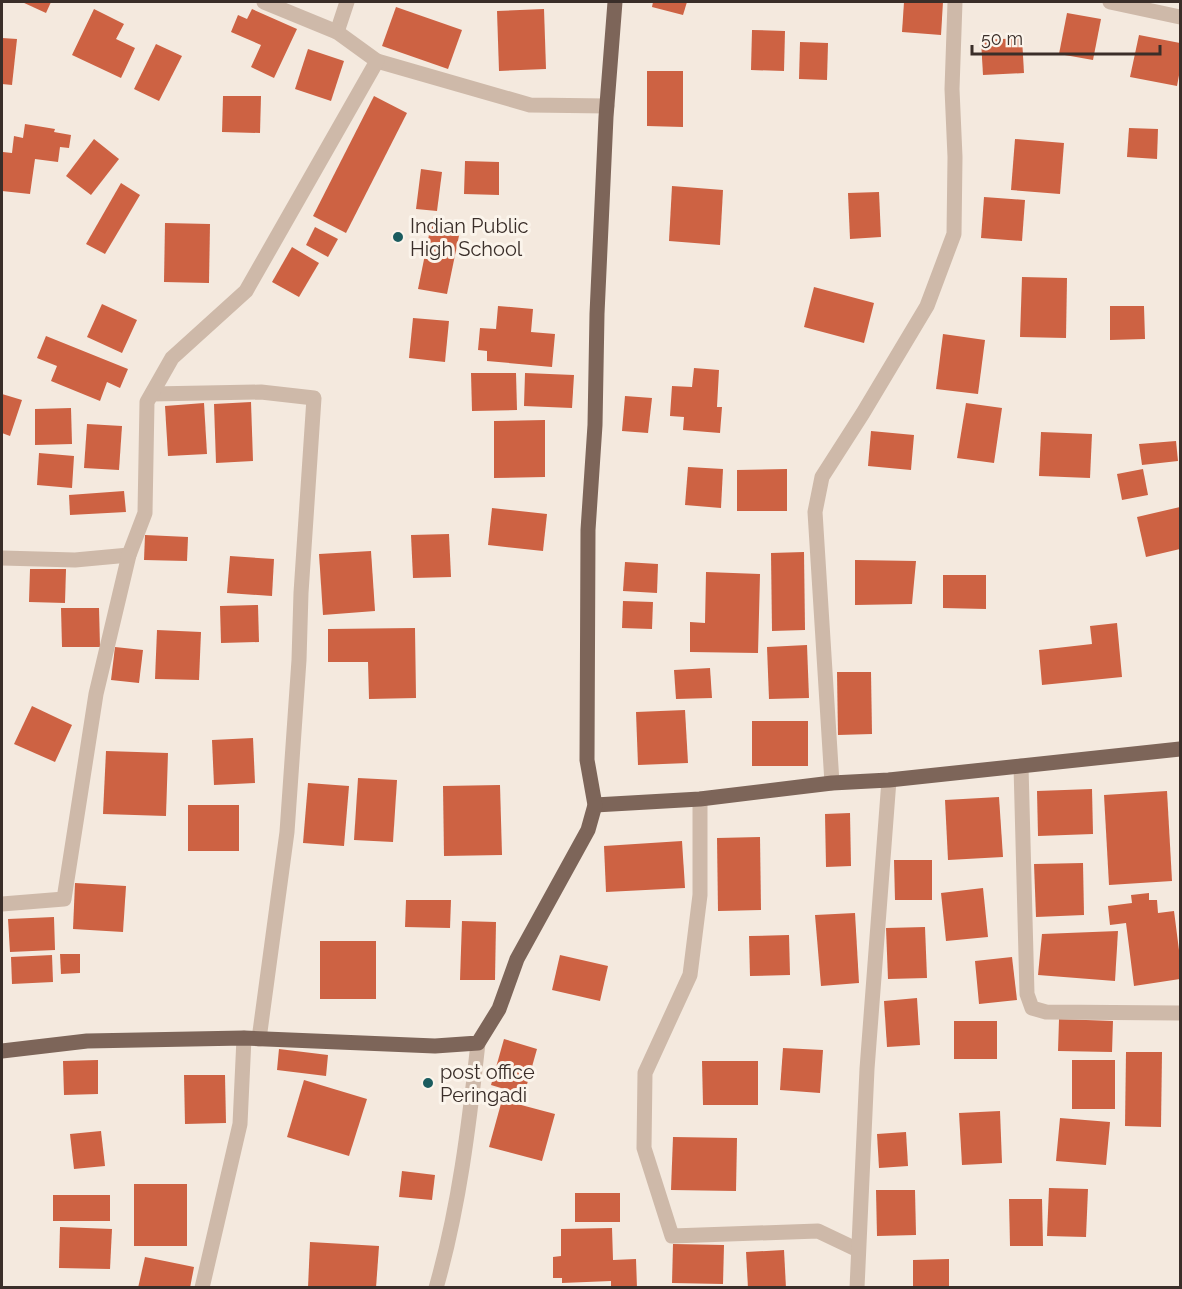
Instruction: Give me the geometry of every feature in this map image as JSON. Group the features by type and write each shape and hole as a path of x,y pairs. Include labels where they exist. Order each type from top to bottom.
{"main road":[{"path":"2,1051 87,1041 252,1039 435,1046 478,1043 499,1009 517,959 588,830 595,804 587,760 588,530 595,425 597,314 607,106 615,2"},
{"path":"595,804 700,799 832,783 889,780 1180,749"}],"street":[{"path":"264,2 337,32 377,60 530,105 607,106"},
{"path":"337,32 347,2"},
{"path":"832,783 815,512 822,477 927,306 954,234 955,157 952,89 955,2"},
{"path":"1110,2 1180,17"},
{"path":"2,904 64,899 96,694 129,555 145,513 147,402 172,358 246,291 377,60"},
{"path":"152,394 261,392 314,398 287,832 240,1124 202,1287"},
{"path":"2,558 75,560 129,555"},
{"path":"1021,766 1027,993 1032,1008 1046,1012 1180,1013"},
{"path":"856,1287 867,1069 889,780"},
{"path":"700,799 700,896 690,975 645,1073 644,1148 672,1236 818,1231 858,1250"},
{"path":"436,1287 446,1254 468,1132 478,1043"}],"building":[{"path":"22,2 51,2 46,13"},
{"path":"653,2 687,2 683,15 652,7"},
{"path":"904,2 943,2 941,35 902,32"},
{"path":"396,7 462,30 448,69 382,46"},
{"path":"94,9 124,24 116,39 135,48 121,78 72,55"},
{"path":"252,9 297,29 274,78 251,67 261,45 231,32 238,15 247,19"},
{"path":"544,9 546,69 499,71 497,11"},
{"path":"1067,13 1101,19 1093,60 1059,54"},
{"path":"752,30 785,31 784,71 751,70"},
{"path":"1139,35 1180,43 1180,70 1177,86 1130,77"},
{"path":"2,38 17,39 12,85 2,84"},
{"path":"1022,38 1024,73 983,75 981,40"},
{"path":"800,42 828,43 827,80 799,79"},
{"path":"156,44 182,56 159,101 134,89"},
{"path":"308,49 344,61 331,101 295,89"},
{"path":"647,71 683,71 683,127 647,126"},
{"path":"223,96 261,96 260,133 222,132"},
{"path":"374,96 407,113 346,233 313,216"},
{"path":"25,124 55,129 54,132 71,135 69,148 60,147 58,162 35,159 30,194 2,191 3,152 12,153 14,136 23,138"},
{"path":"1129,128 1158,129 1157,159 1127,157"},
{"path":"94,139 119,159 91,195 66,176"},
{"path":"1015,139 1064,143 1060,194 1011,190"},
{"path":"465,161 499,162 499,195 464,194"},
{"path":"421,169 442,172 437,211 416,209"},
{"path":"121,183 140,195 105,254 86,244"},
{"path":"672,186 723,190 720,245 669,241"},
{"path":"879,192 881,237 850,239 848,193"},
{"path":"984,197 1025,200 1022,241 981,238"},
{"path":"432,220 461,226 447,294 418,289"},
{"path":"165,223 210,224 209,283 164,282"},
{"path":"315,227 338,239 328,257 306,245"},
{"path":"292,247 319,263 299,297 272,282"},
{"path":"1022,277 1067,278 1066,338 1020,337"},
{"path":"814,287 874,303 864,343 804,327"},
{"path":"102,304 137,320 122,353 87,337"},
{"path":"498,306 533,309 531,332 555,334 552,367 487,361 487,351 478,350 480,328 496,329"},
{"path":"1110,306 1144,306 1145,339 1110,340"},
{"path":"413,318 449,321 445,362 409,358"},
{"path":"943,334 985,340 978,394 936,389"},
{"path":"46,336 128,369 120,388 107,382 100,401 51,381 57,366 37,358"},
{"path":"694,368 719,370 717,407 722,407 720,433 683,430 684,417 670,416 672,386 692,387"},
{"path":"471,373 516,373 517,410 472,411"},
{"path":"525,373 574,375 572,408 524,406"},
{"path":"2,394 22,400 10,436 2,433"},
{"path":"625,396 652,398 648,433 622,431"},
{"path":"251,402 253,461 216,463 214,404"},
{"path":"204,403 207,454 168,456 165,406"},
{"path":"966,403 1002,408 994,463 957,458"},
{"path":"71,408 72,444 35,445 35,409"},
{"path":"545,420 545,477 494,478 494,421"},
{"path":"87,424 122,426 119,470 84,468"},
{"path":"871,431 914,435 911,470 868,466"},
{"path":"1041,432 1092,434 1090,478 1039,476"},
{"path":"1176,441 1178,461 1142,465 1139,444"},
{"path":"39,453 74,456 72,488 37,485"},
{"path":"688,467 723,469 721,508 685,505"},
{"path":"787,469 787,511 737,511 737,470"},
{"path":"1143,469 1148,495 1122,500 1117,474"},
{"path":"124,491 126,512 70,515 69,495"},
{"path":"1180,507 1180,549 1146,557 1137,517"},
{"path":"492,508 547,514 543,551 488,545"},
{"path":"449,534 451,577 413,578 411,535"},
{"path":"145,535 188,537 187,561 144,560"},
{"path":"371,551 375,611 323,615 319,554"},
{"path":"804,552 805,630 772,631 771,553"},
{"path":"230,556 274,559 272,596 227,593"},
{"path":"855,560 916,561 912,604 855,605"},
{"path":"625,562 658,564 657,593 623,591"},
{"path":"30,569 66,569 65,603 29,602"},
{"path":"706,572 760,574 758,653 690,652 690,622 705,623"},
{"path":"943,575 986,575 986,609 943,608"},
{"path":"623,601 653,602 652,629 622,628"},
{"path":"258,605 259,642 221,643 220,606"},
{"path":"61,608 99,608 100,647 62,647"},
{"path":"1117,623 1122,677 1042,685 1039,650 1092,644 1090,626"},
{"path":"415,628 416,698 369,699 368,662 328,662 328,629"},
{"path":"157,630 201,632 199,680 155,679"},
{"path":"807,645 809,698 769,699 767,647"},
{"path":"115,647 143,650 139,683 111,680"},
{"path":"710,668 712,698 676,699 674,670"},
{"path":"837,672 871,672 872,734 838,735"},
{"path":"32,706 72,725 55,762 14,744"},
{"path":"685,710 688,763 638,765 636,712"},
{"path":"752,721 808,721 808,766 752,766"},
{"path":"253,738 255,783 214,785 212,740"},
{"path":"106,751 168,753 166,816 103,814"},
{"path":"358,778 397,780 393,842 354,840"},
{"path":"308,783 349,786 344,846 303,843"},
{"path":"500,785 502,855 444,856 443,786"},
{"path":"1092,789 1093,834 1038,836 1037,791"},
{"path":"1167,791 1172,881 1109,885 1104,795"},
{"path":"999,797 1003,857 948,860 945,800"},
{"path":"188,805 239,805 239,851 188,851"},
{"path":"850,813 851,866 826,867 825,814"},
{"path":"760,837 761,910 718,911 717,838"},
{"path":"682,841 685,888 606,892 604,846"},
{"path":"894,860 932,860 932,900 895,900"},
{"path":"1083,863 1084,915 1036,917 1034,864"},
{"path":"75,883 126,886 123,932 73,929"},
{"path":"983,888 988,937 946,941 941,893"},
{"path":"1149,893 1149,900 1157,900 1158,913 1174,911 1180,958 1180,979 1134,986 1126,923 1110,925 1108,906 1132,903 1131,895"},
{"path":"406,900 451,900 450,928 405,927"},
{"path":"855,913 859,983 821,986 815,915"},
{"path":"54,917 55,950 10,952 8,919"},
{"path":"462,921 496,922 495,980 460,980"},
{"path":"925,927 927,978 888,979 886,928"},
{"path":"1118,931 1115,981 1038,975 1042,934"},
{"path":"789,935 790,975 750,976 749,936"},
{"path":"320,941 376,941 376,999 320,999"},
{"path":"60,954 80,954 80,973 61,974"},
{"path":"52,955 53,982 12,984 11,957"},
{"path":"560,955 608,966 600,1001 552,990"},
{"path":"1012,957 1017,1000 979,1004 975,961"},
{"path":"917,998 920,1045 887,1047 884,1001"},
{"path":"1059,1019 1113,1021 1112,1052 1058,1051"},
{"path":"954,1021 997,1021 997,1059 954,1059"},
{"path":"504,1039 537,1049 524,1095 491,1085"},
{"path":"783,1048 823,1050 820,1093 780,1090"},
{"path":"279,1049 328,1055 326,1076 277,1070"},
{"path":"1126,1052 1162,1052 1161,1127 1125,1126"},
{"path":"98,1060 98,1094 64,1095 63,1061"},
{"path":"1072,1060 1115,1060 1115,1109 1072,1109"},
{"path":"702,1061 758,1061 758,1105 703,1105"},
{"path":"184,1075 225,1075 226,1123 185,1124"},
{"path":"304,1080 367,1099 349,1156 287,1137"},
{"path":"502,1100 555,1114 542,1161 489,1147"},
{"path":"1000,1111 1002,1163 962,1165 959,1113"},
{"path":"1060,1118 1110,1122 1106,1165 1056,1161"},
{"path":"101,1131 105,1166 74,1169 70,1134"},
{"path":"906,1132 908,1166 879,1168 877,1134"},
{"path":"673,1137 737,1138 736,1191 671,1190"},
{"path":"402,1171 435,1175 432,1200 399,1197"},
{"path":"134,1184 187,1184 187,1246 134,1246"},
{"path":"1049,1188 1088,1189 1086,1237 1047,1236"},
{"path":"876,1190 915,1190 916,1235 877,1236"},
{"path":"575,1193 620,1193 620,1222 575,1222"},
{"path":"53,1195 110,1195 110,1221 53,1221"},
{"path":"1009,1199 1042,1199 1043,1246 1010,1246"},
{"path":"60,1227 112,1229 110,1269 59,1268"},
{"path":"612,1228 613,1260 636,1259 637,1288 611,1288 611,1281 562,1283 562,1278 553,1278 553,1257 561,1256 561,1229"},
{"path":"310,1242 379,1246 376,1288 308,1288"},
{"path":"673,1244 724,1245 723,1284 672,1283"},
{"path":"784,1250 786,1288 748,1288 746,1252"},
{"path":"145,1257 194,1267 190,1288 138,1288"},
{"path":"949,1259 949,1288 913,1288 913,1260"}],"place":[{"name":"Indian Public High School","path":"398,237"},
{"name":"post office Peringadi","path":"428,1083"}]}
